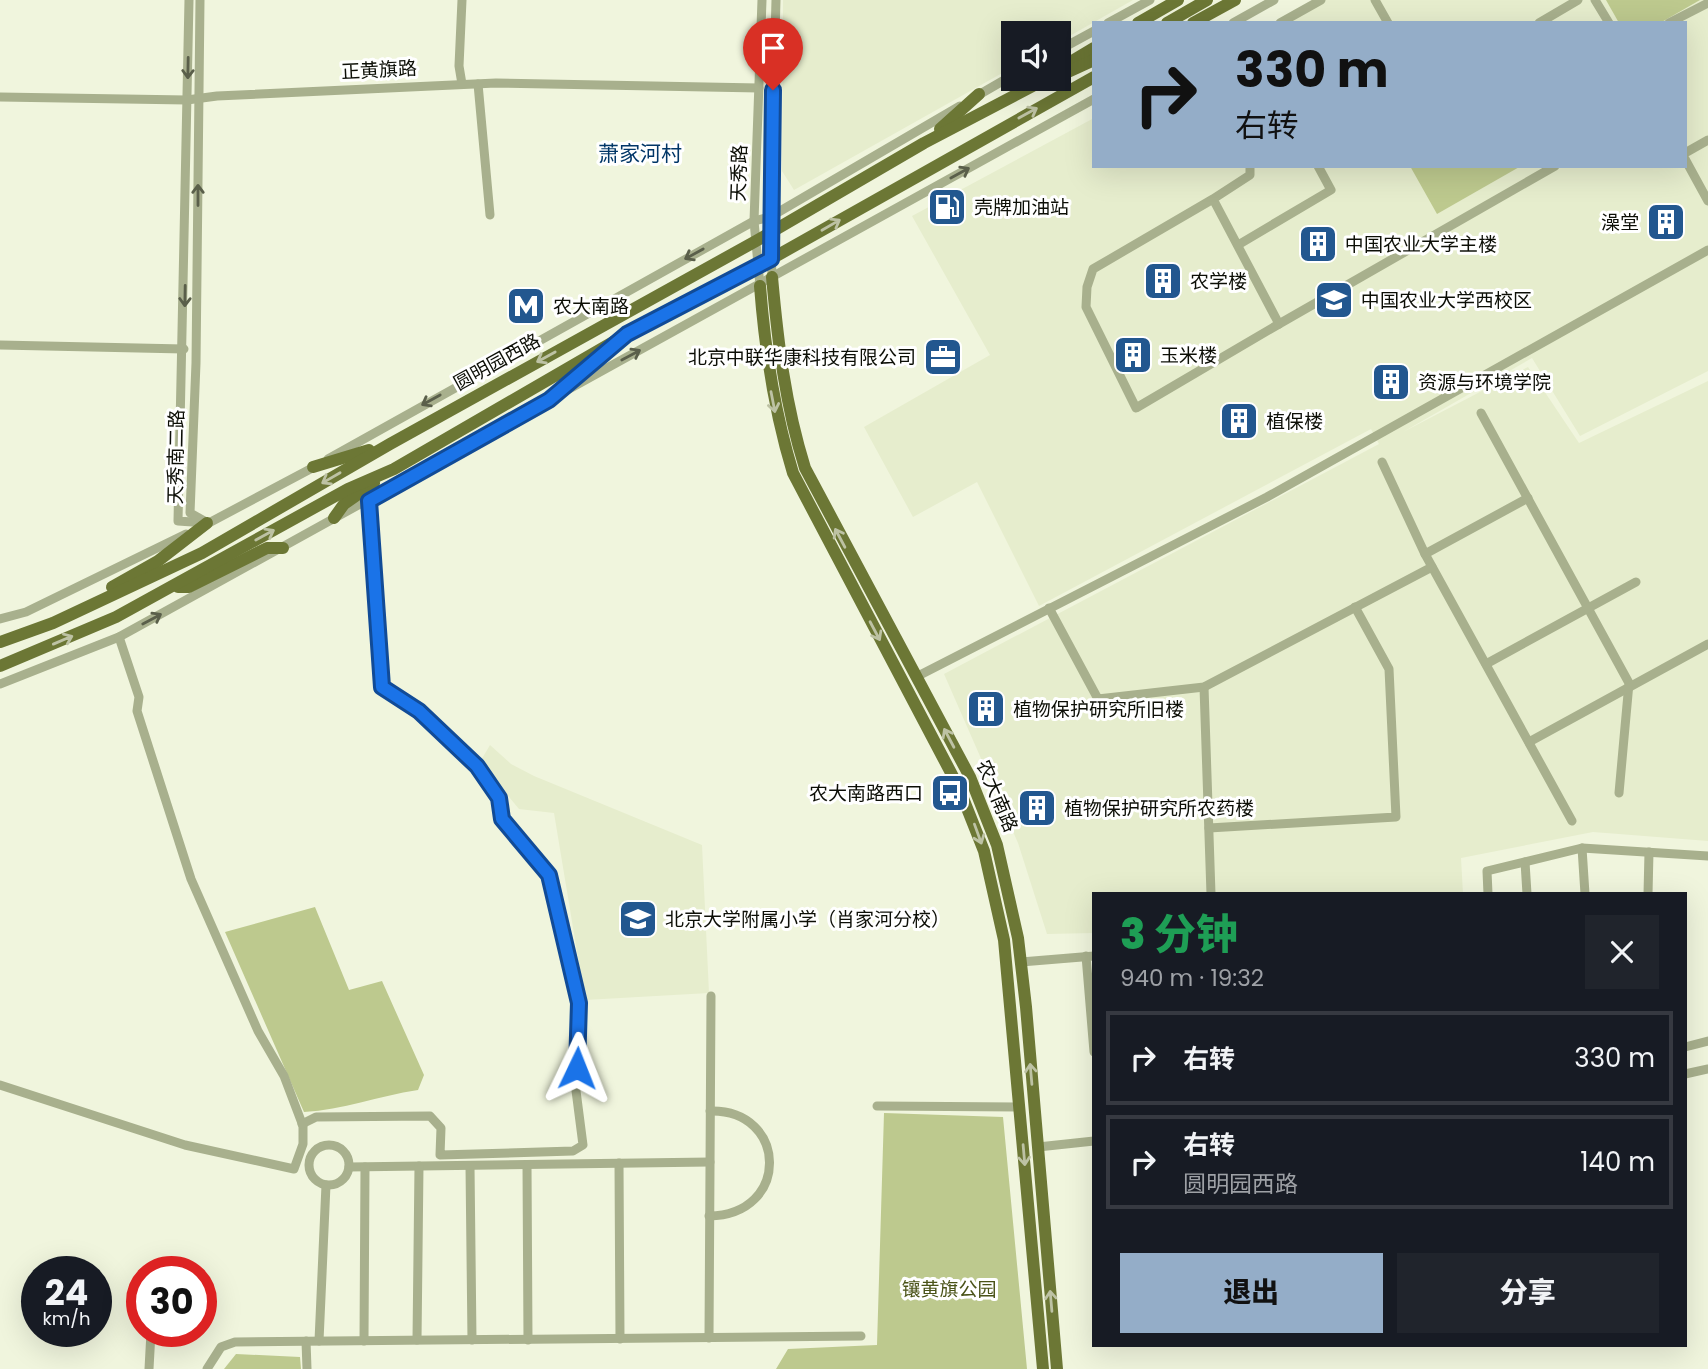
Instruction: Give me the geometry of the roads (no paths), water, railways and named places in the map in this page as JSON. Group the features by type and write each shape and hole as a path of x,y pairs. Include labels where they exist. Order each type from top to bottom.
{"main road":[{"path":"1141,21 1178,0"},
{"path":"1170,21 1207,0"},
{"path":"1197,21 1235,0"},
{"path":"1071,62 1092,49"},
{"path":"1071,71 1092,61"},
{"path":"771,259 1092,78"},
{"name":"圆明园西路","path":"0,642 53,622 202,553 390,444 756,242 924,143 1023,91"},
{"path":"924,143 979,94"},
{"name":"圆明园西路","path":"0,666 116,617 348,489 394,469 627,334 771,259"},
{"name":"农大南路","path":"772,277 780,369 789,416 805,468 970,777 985,813 1007,882 1021,962 1057,1369"},
{"name":"农大南路","path":"760,286 767,370 776,419 793,473 959,788 984,851 1004,940 1043,1369"},
{"path":"549,400 627,334"},
{"path":"313,467 390,444"},
{"path":"334,518 344,505 394,469"},
{"path":"53,622 158,561 207,523"},
{"path":"171,587 189,587 267,548 283,548"}],"street":[{"name":"天秀南二路","path":"189,0 184,349 178,521 207,523"},
{"name":"天秀南二路","path":"200,0 196,363 190,513 207,523"},
{"path":"462,0 459,65 462,84"},
{"name":"天秀路","path":"760,286 754,221 762,0"},
{"name":"天秀路","path":"772,277 770,217 776,0"},
{"path":"1112,21 1150,0"},
{"path":"1237,21 1274,0"},
{"path":"1284,21 1321,0"},
{"path":"1375,0 1387,21"},
{"path":"1542,21 1578,0"},
{"path":"1595,0 1608,21"},
{"path":"1673,21 1708,3"},
{"path":"1071,43 1092,32"},
{"path":"770,217 1001,82"},
{"name":"正黄旗路","path":"0,97 187,100 478,83 759,88"},
{"path":"478,83 490,215"},
{"path":"0,684 119,637 760,286 1092,100"},
{"path":"1687,152 1708,140"},
{"path":"1687,163 1708,201"},
{"path":"1250,168 1250,175 1093,270 1086,307 1136,408 1552,168"},
{"path":"1238,245 1331,190 1319,168"},
{"path":"1213,199 1279,324"},
{"name":"圆明园西路","path":"0,619 26,612 96,580 207,523 313,467 754,221 770,217"},
{"path":"916,677 1267,496 1708,250"},
{"path":"0,345 184,349"},
{"path":"1480,413 1629,683 1619,793"},
{"path":"1382,462 1425,554 1572,821"},
{"path":"1425,554 1528,498"},
{"path":"302,1124 316,1117 430,1116 441,1128 440,1155 573,1152 583,1145 575,1083 579,1052 579,1003 549,875 502,819 499,798 477,766 419,711 382,687 369,501"},
{"path":"1049,608 1098,699 1204,687 1432,567"},
{"path":"1486,664 1636,582"},
{"path":"1209,828 1396,817 1389,669 1355,607"},
{"path":"119,637 139,697 137,711 191,879 258,1031 284,1076 302,1124 303,1143 294,1169"},
{"path":"1529,742 1708,644"},
{"path":"1204,687 1211,892"},
{"path":"1582,848 1585,892"},
{"path":"1488,892 1487,871 1582,848 1708,856"},
{"path":"1648,892 1649,852"},
{"path":"1525,862 1527,892"},
{"path":"1021,962 1090,956 1092,1004"},
{"path":"709,1338 711,996"},
{"path":"1687,1046 1708,1041"},
{"path":"1687,1073 1708,1069"},
{"path":"0,1085 185,1145 294,1169 309,1168"},
{"path":"877,1106 1020,1107"},
{"path":"709,1216 732,1215 747,1208 763,1188 770,1164 767,1147 760,1132 748,1121 732,1114 710,1111"},
{"path":"1038,1147 1092,1141"},
{"path":"330,1145 343,1150 349,1167 344,1179 326,1185 315,1180 309,1168 312,1154 330,1145"},
{"path":"349,1167 710,1162"},
{"path":"619,1163 620,1339"},
{"path":"527,1165 528,1340"},
{"path":"417,1340 419,1166"},
{"path":"470,1166 471,1340"},
{"path":"363,1340 365,1167"},
{"path":"319,1341 326,1185"},
{"path":"207,1369 221,1347 235,1342 861,1336"},
{"path":"306,1341 307,1369"},
{"path":"149,1369 150,1347"}],"place":[{"name":"壳牌加油站","path":"947,207"},
{"name":"澡堂","path":"1666,222"},
{"name":"中国农业大学主楼","path":"1318,244"},
{"name":"农学楼","path":"1163,281"},
{"name":"中国农业大学西校区","path":"1334,300"},
{"name":"农大南路","path":"526,306"},
{"name":"玉米楼","path":"1133,355"},
{"name":"北京中联华康科技有限公司","path":"943,357"},
{"name":"资源与环境学院","path":"1391,382"},
{"name":"植保楼","path":"1239,421"},
{"name":"植物保护研究所旧楼","path":"986,709"},
{"name":"农大南路西口","path":"950,793"},
{"name":"植物保护研究所农药楼","path":"1037,808"},
{"name":"北京大学附属小学（肖家河分校）","path":"638,919"}],"district":[{"name":"萧家河村","path":"640,153"}],"park label":[{"name":"镶黄旗公园","path":"949,1289"}]}
